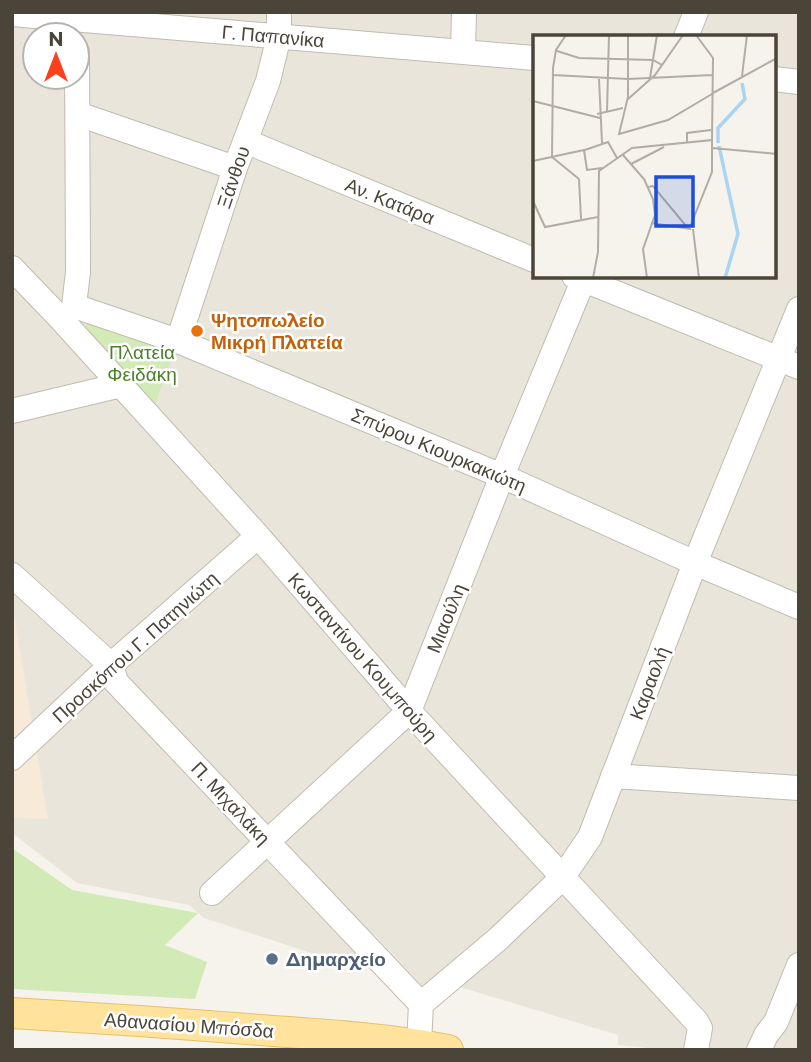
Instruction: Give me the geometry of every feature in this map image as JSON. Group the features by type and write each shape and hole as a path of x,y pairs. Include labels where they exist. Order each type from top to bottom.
{"main road":[{"name":"Αθανασίου Μπόσδα","path":"12,1013 330,1035 419,1044 448,1050"}],"street":[{"path":"463,52 464,12"},
{"path":"687,35 696,12"},
{"name":"Γ. Παπανίκα","path":"12,14 69,21"},
{"name":"Γ. Παπανίκα","path":"91,22 279,24 463,52 533,58"},
{"name":"Ξάνθου","path":"178,341 235,168 268,81 279,24"},
{"path":"776,79 799,82"},
{"path":"67,312 78,272 78,91"},
{"path":"78,114 235,168"},
{"name":"Αν. Κατάρα","path":"245,141 533,260"},
{"name":"Κωσταντίνου Κουμπούρη","path":"12,268 67,312 121,385 258,536 409,711 696,1021 700,1028 696,1050"},
{"path":"581,278 788,363"},
{"name":"Μιαούλη","path":"212,893 409,711 581,278"},
{"name":"Καραολή","path":"421,1004 498,939 562,878 590,836 695,563 788,363 799,309"},
{"name":"Σπύρου Κιουρκακιώτη","path":"67,312 178,341 502,476 799,607"},
{"path":"12,411 121,385"},
{"name":"Προσκόπου Γ. Πατηνιώτη","path":"12,758 111,665 258,536"},
{"name":"Π. Μιχαλάκη","path":"12,575 111,665 116,681 421,1004"},
{"path":"613,776 799,788"},
{"path":"772,1050 776,1022 799,965"},
{"path":"419,1044 421,1004"},
{"path":"760,1050 765,1035 776,1022"}],"shaded area":[{"path":"108,12 455,12 454,42"},
{"path":"470,12 799,12 799,77 776,74 776,35 533,35 533,50 470,43"},
{"path":"12,19 35,21 21,21 21,91 91,91 91,26 533,65 533,278 776,278 776,89 799,92 799,1050 669,1050 618,1045 618,1035 460,987 424,988 374,934 359,948 351,966 204,918 189,905 77,883 12,833"},
{"path":"12,602 48,819 12,818"}],"green space":[{"name":"Πλατεία Φειδάκη","path":"90,322 175,350 153,410 84,339 86,326"},
{"path":"12,848 72,890 198,913 165,945 207,962 195,999 12,989"}],"place":[{"name":"Ψητοπωλείο Μικρή Πλατεία","path":"197,331"},
{"name":"Δημαρχείο","path":"272,959"}]}
